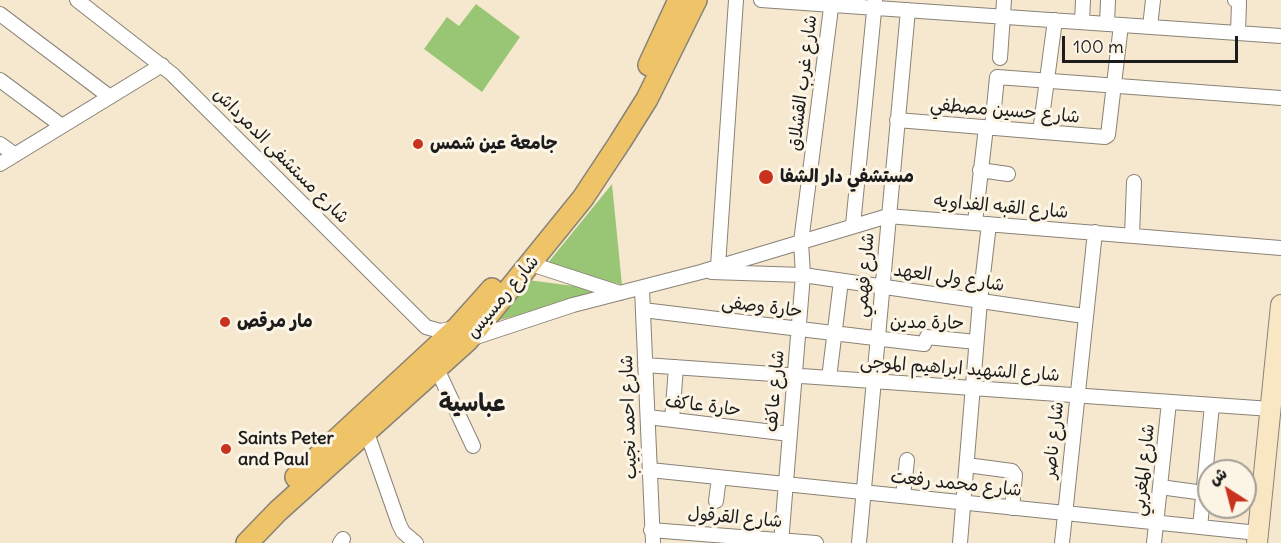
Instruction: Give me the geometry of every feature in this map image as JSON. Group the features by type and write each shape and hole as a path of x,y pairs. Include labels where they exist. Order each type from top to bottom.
{"main road":[{"name":"شارع رمسيس","path":"247,543 278,511 437,369 589,163 634,92 679,0"},
{"name":"شارع رمسيس","path":"230,543 273,497 463,334 531,264 583,198 626,134 653,89 696,0"},
{"path":"1261,540 1281,305"},
{"path":"1261,540 1281,430"}],"street":[{"name":"شارع مستشفى الدمرداش","path":"77,0 162,65 303,202 426,327 463,334"},
{"path":"718,266 736,0"},
{"path":"761,0 875,4 908,10 946,6 1002,16 1281,36"},
{"path":"1000,58 1004,0"},
{"path":"1082,22 1083,0"},
{"path":"1108,0 1114,24 1113,86"},
{"path":"1150,27 1153,0"},
{"path":"1234,0 1239,2 1238,33"},
{"name":"شارع غرب القشلاق","path":"801,242 832,2"},
{"path":"853,225 875,4"},
{"name":"شارع فهمي","path":"859,543 908,10"},
{"path":"0,14 110,97"},
{"path":"1040,132 1055,20"},
{"path":"0,164 162,65"},
{"path":"975,222 980,170 997,77 1281,98"},
{"path":"0,80 62,126"},
{"name":"شارع حسين مصطفي","path":"897,120 1101,137 1108,135 1113,86"},
{"path":"0,144 15,155"},
{"path":"980,170 1008,174"},
{"path":"1132,236 1134,182"},
{"name":"شارع القبه الفداويه","path":"463,334 642,289 888,216 1281,248"},
{"path":"960,543 976,342 989,224"},
{"name":"شارع ناصر","path":"1062,543 1084,316 1095,232"},
{"name":"شارع عاكف","path":"781,542 803,275 801,242"},
{"name":"شارع القبه الفداويه","path":"531,264 620,293"},
{"name":"شارع ولى العهد","path":"701,272 803,275 1084,316"},
{"path":"829,378 841,281"},
{"name":"شارع احمد نجيب","path":"642,289 652,536"},
{"name":"حارة وصفى","path":"643,310 877,340"},
{"name":"حارة مدين","path":"877,340 924,344 926,337 976,342"},
{"name":"شارع الشهيد ابراهيم الموجى","path":"645,365 1271,409"},
{"path":"672,420 676,367"},
{"path":"437,369 473,446"},
{"name":"شارع المغربي","path":"1154,543 1169,402"},
{"path":"1207,459 1212,405"},
{"name":"حارة عاكف","path":"648,417 790,434"},
{"path":"367,433 399,524 412,542"},
{"path":"903,496 907,460"},
{"path":"967,465 1012,471 1015,475 1012,508"},
{"name":"شارع محمد رفعت","path":"650,471 1205,527 1261,540"},
{"path":"716,501 719,477"},
{"path":"1160,487 1197,492"},
{"path":"1205,519 1208,543"},
{"name":"شارع القرقول","path":"652,536 816,543"}],"green space":[{"path":"476,4 520,37 482,92 424,49 447,17 459,26"},
{"path":"612,184 622,285 547,264"},
{"path":"520,279 612,291 484,324"}],"place":[{"name":"جامعة عين شمس","path":"418,144"},
{"name":"مستشفي دار الشفا","path":"766,177"},
{"name":"مار مرقص","path":"225,322"},
{"name":"Saints Peter and Paul","path":"226,449"}],"district":[{"name":"عباسية","path":"472,404"}]}
